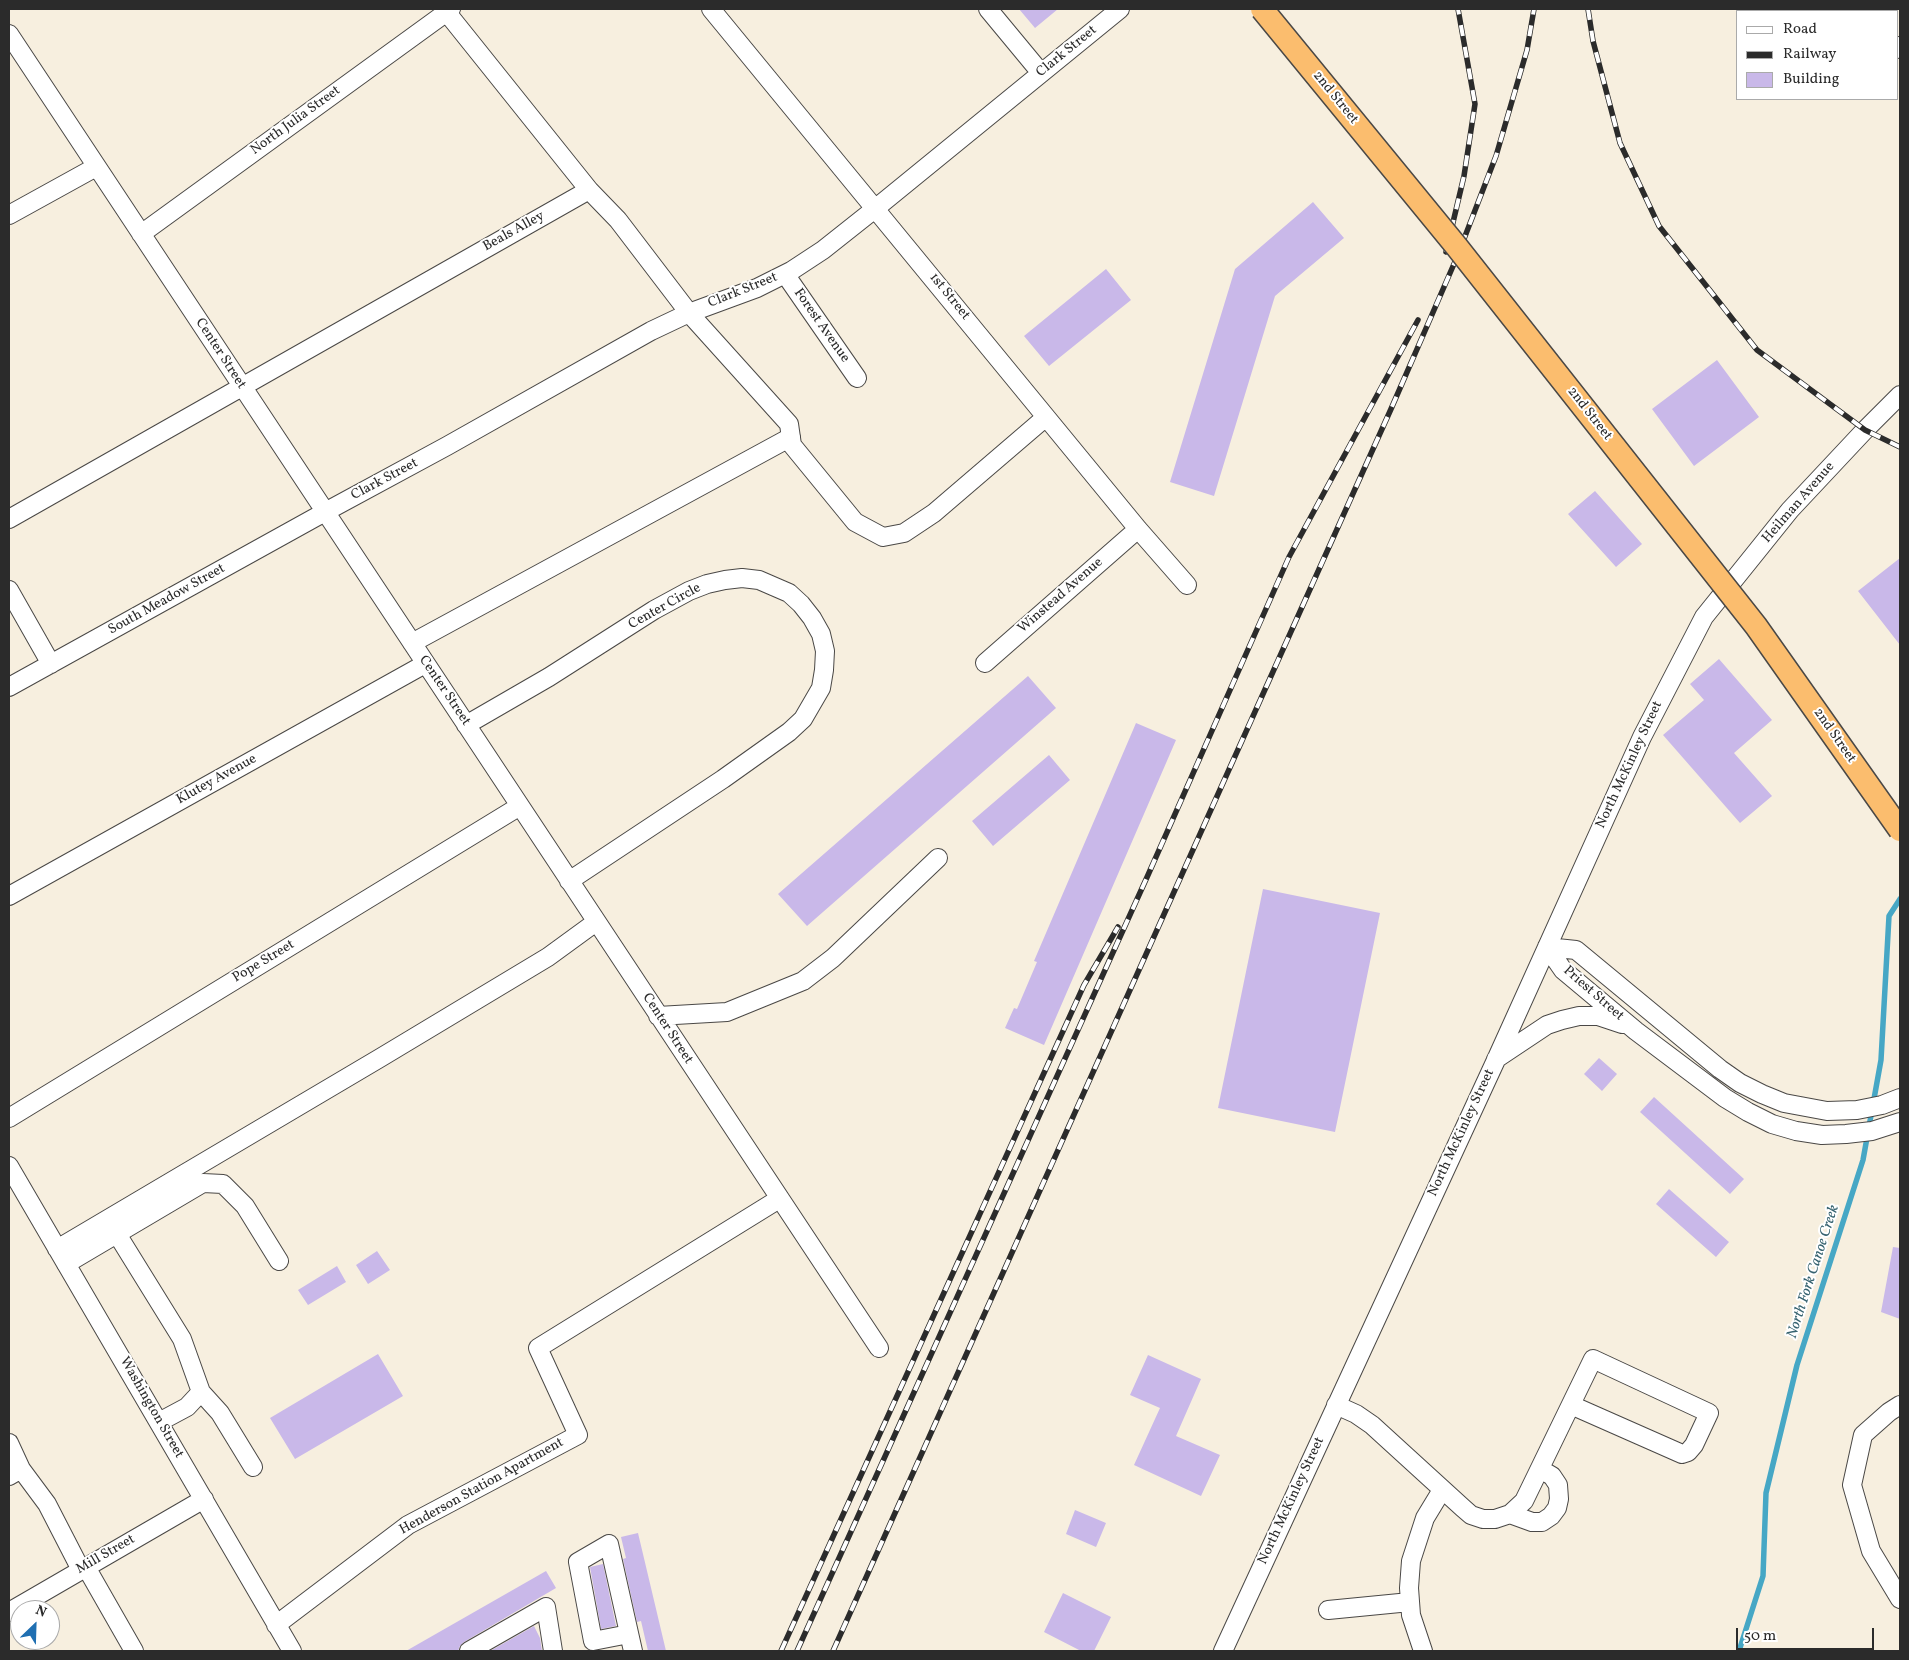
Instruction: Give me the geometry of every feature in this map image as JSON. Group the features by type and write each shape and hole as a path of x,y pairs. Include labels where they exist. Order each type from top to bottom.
{"main road":[{"name":"2nd Street","path":"1262,9 1457,247 1756,626 1900,830"}],"street":[{"name":"1st Street","path":"711,9 1138,529 1187,585"},
{"path":"988,9 1041,73"},
{"name":"Clark Street","path":"325,512 447,446 651,331 689,313 757,288 785,274 822,250 876,208 1120,9"},
{"path":"447,10 589,190 618,220 689,313 789,424 792,446 855,522 883,537 904,533 934,513 1046,417"},
{"name":"North Julia Street","path":"140,234 447,10"},
{"name":"Center Street","path":"9,34 878,1348"},
{"path":"9,215 96,167"},
{"name":"Beals Alley","path":"9,519 589,190"},
{"name":"Forest Avenue","path":"785,274 857,378"},
{"name":"Heilman Avenue","path":"1704,617 1790,510 1900,395"},
{"path":"412,644 791,437"},
{"name":"South Meadow Street","path":"9,687 325,512"},
{"name":"Winstead Avenue","path":"985,663 1138,529"},
{"name":"Center Circle","path":"466,725 550,677 654,610 689,591 707,584 742,578 759,580 789,593 812,618 820,634 824,651 824,670 821,688 803,719 723,779 569,881"},
{"path":"9,590 51,664"},
{"name":"North McKinley Street","path":"1223,1651 1496,1060 1642,737 1704,617"},
{"name":"Klutey Avenue","path":"9,896 425,664"},
{"name":"Pope Street","path":"9,1118 520,806"},
{"path":"658,1016 727,1012 803,981 833,958 938,858"},
{"path":"62,1256 380,1058 540,962 596,922"},
{"name":"Priest Street","path":"1547,947 1563,970 1636,1031 1725,1098 1772,1124 1796,1131 1822,1135 1872,1131 1900,1122"},
{"name":"Priest Street","path":"1547,947 1576,950 1720,1069 1740,1083 1784,1103 1827,1111 1857,1110 1882,1105 1900,1098"},
{"path":"1496,1060 1547,1026 1579,1016 1598,1016 1615,1021 1636,1031"},
{"name":"Washington Street","path":"9,1166 292,1651"},
{"path":"62,1256 117,1234 203,1183 223,1184 245,1206 279,1261"},
{"name":"Henderson Station Apartment","path":"276,1625 408,1526 578,1435 538,1348 779,1199"},
{"path":"117,1234 182,1339 201,1392 220,1413 253,1467"},
{"path":"1336,1406 1356,1414 1372,1425 1442,1490 1472,1515 1483,1519 1510,1514 1524,1501 1593,1359 1709,1413 1694,1445 1688,1452 1682,1454 1571,1405"},
{"path":"159,1422 187,1407 201,1392"},
{"path":"1900,1405 1862,1435 1852,1485 1871,1551 1900,1599"},
{"path":"9,1443 15,1472 46,1504 83,1569 134,1651"},
{"path":"1510,1514 1532,1522 1542,1522 1551,1516 1557,1508 1560,1500 1558,1485 1552,1476 1540,1469"},
{"path":"1423,1651 1411,1615 1409,1588 1411,1561 1426,1518 1442,1490"},
{"name":"Mill Street","path":"9,1612 204,1499"},
{"path":"629,1634 593,1641 578,1562 609,1544 633,1651"},
{"path":"1328,1610 1410,1602"},
{"path":"469,1651 546,1607 553,1651"}],"building":[{"path":"1019,9 1058,9 1035,28"},
{"path":"1313,202 1344,238 1275,296 1214,496 1170,482 1235,269"},
{"path":"1106,269 1131,300 1049,366 1024,336"},
{"path":"1717,360 1759,417 1694,466 1652,409"},
{"path":"1595,491 1642,544 1616,567 1568,514"},
{"path":"1900,558 1900,645 1858,591"},
{"path":"1719,659 1772,720 1734,753 1772,796 1740,823 1663,735 1704,700 1690,684"},
{"path":"1028,676 1056,708 807,926 778,894"},
{"path":"1136,723 1176,740 1044,1045 1005,1028 1014,1008 1017,1009 1037,962 1034,961"},
{"path":"1049,755 1070,780 993,846 972,821"},
{"path":"1263,889 1380,913 1335,1132 1218,1108"},
{"path":"1599,1058 1617,1074 1602,1091 1584,1074"},
{"path":"1654,1097 1744,1179 1730,1194 1640,1112"},
{"path":"1669,1189 1729,1242 1716,1257 1656,1204"},
{"path":"1893,1247 1900,1248 1900,1319 1881,1312"},
{"path":"377,1251 390,1270 368,1284 356,1265"},
{"path":"337,1266 346,1282 308,1305 298,1290"},
{"path":"378,1354 403,1396 295,1459 270,1418"},
{"path":"1148,1355 1201,1379 1176,1436 1220,1455 1201,1496 1134,1465 1160,1408 1130,1395"},
{"path":"1075,1510 1106,1523 1096,1547 1066,1534"},
{"path":"638,1533 666,1651 648,1651 641,1621 637,1622 623,1559 626,1558 621,1537"},
{"path":"603,1564 616,1626 601,1629 590,1567"},
{"path":"546,1571 556,1588 464,1642 458,1651 406,1651"},
{"path":"1063,1593 1111,1617 1094,1651 1081,1651 1044,1632"},
{"path":"534,1626 540,1638 542,1651 490,1651"}],"waterway":[{"name":"North Fork Canoe Creek","path":"1739,1651 1763,1576 1766,1493 1797,1365 1863,1160 1881,1060 1889,916 1900,899"}],"railway":[{"path":"1446,252 1464,176 1475,104 1458,9"},
{"path":"833,1651 1391,409 1457,257 1496,156 1527,50 1534,9"},
{"path":"1588,9 1593,41 1620,143 1659,226 1757,350 1865,430 1900,447"},
{"path":"797,1651 1148,875 1289,557 1418,320"},
{"path":"781,1651 1084,985 1118,927"}]}
